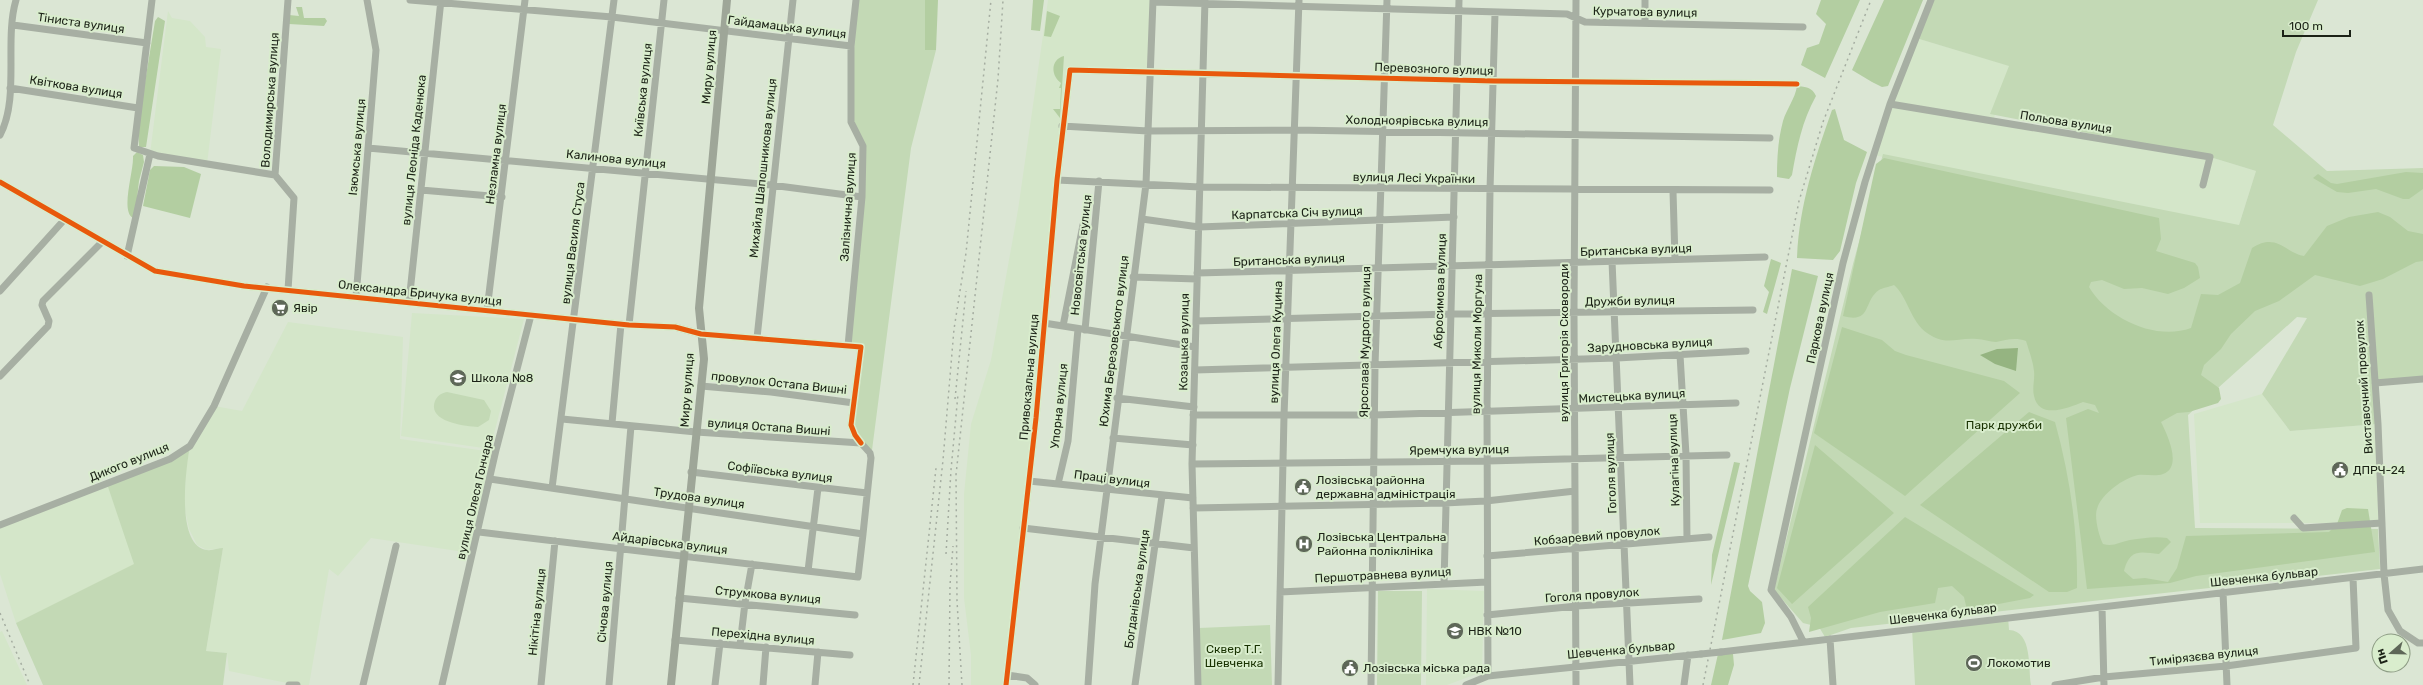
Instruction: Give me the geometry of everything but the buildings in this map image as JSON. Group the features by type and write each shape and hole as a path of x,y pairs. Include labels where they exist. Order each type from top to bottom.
{"main road":[{"name":"Миру вулиця","path":"670,685 691,472 704,359 699,308 727,0"}],"street":[{"path":"0,135 4,127 10,88 13,25 16,0"},
{"path":"152,0 134,148 150,154 275,175"},
{"name":"Володимирська вулиця","path":"288,0 275,175 294,198 288,290"},
{"name":"Ізюмська вулиця","path":"356,297 376,45 368,16 367,0"},
{"name":"Гайдамацька вулиця","path":"410,0 524,11 612,17 851,46"},
{"name":"Незламна вулиця","path":"487,310 525,0"},
{"name":"вулиця Василя Стуса","path":"552,488 594,168 614,0"},
{"name":"Київська вулиця","path":"630,325 664,0"},
{"name":"Михайла Шапошникова вулиця","path":"757,338 771,185 793,0"},
{"name":"Залізнична вулиця","path":"848,346 862,197 863,146 851,122 851,46 856,0"},
{"name":"Абросимова вулиця","path":"1444,583 1444,503 1457,133 1459,0"},
{"name":"вулиця Григорія Сковороди","path":"1576,0 1577,80 1574,262 1577,606 1576,685"},
{"path":"1645,0 1645,23"},
{"name":"Паркова вулиця","path":"1803,641 1791,617 1771,590 1843,263 1865,182 1890,104 1931,0"},
{"name":"Курчатова вулиця","path":"1153,1 1387,4 1495,13 1568,14 1585,22 1803,27"},
{"name":"Юхима Березовського вулиця","path":"1088,685 1095,584 1117,398 1146,184 1153,1"},
{"name":"Козацька вулиця","path":"1198,685 1192,445 1205,1"},
{"name":"вулиця Леоніда Каденюка","path":"409,302 441,2"},
{"name":"вулиця Олега Куцина","path":"1278,685 1284,416 1299,2"},
{"name":"Ярослава Мудрого вулиця","path":"1371,685 1376,316 1387,4"},
{"name":"вулиця Миколи Моргуна","path":"1488,676 1486,501 1490,190 1495,13"},
{"name":"Тіниста вулиця","path":"13,25 147,43"},
{"name":"Перевозного вулиця","path":"1070,70 1494,81 1577,80 1797,84"},
{"name":"Привокзальна вулиця","path":"1006,685 1029,481 1062,126 1070,70"},
{"name":"Квіткова вулиця","path":"10,88 138,108"},
{"name":"Польова вулиця","path":"1890,104 2210,157 2203,185"},
{"name":"Холодноярівська вулиця","path":"1062,126 1148,131 1294,130 1770,138"},
{"name":"Калинова вулиця","path":"368,148 771,185 862,197"},
{"path":"127,256 150,154"},
{"name":"вулиця Лесі Українки","path":"1057,180 1200,187 1575,191 1770,190"},
{"name":"Новосвітська вулиця","path":"1081,330 1100,181"},
{"name":"Олександра Бричука вулиця","path":"1,185 155,271 244,286 267,287 630,325 675,327 701,334 861,347 854,403"},
{"path":"421,190 502,197"},
{"path":"1673,191 1675,259"},
{"name":"Карпатська Січ вулиця","path":"1142,219 1199,227 1454,218"},
{"path":"0,291 64,220"},
{"path":"1063,326 1083,225"},
{"path":"0,376 48,326 50,321 42,305 43,301 102,242"},
{"name":"Британська вулиця","path":"1133,277 1197,276 1290,270 1764,257"},
{"name":"Гоголя вулиця","path":"1612,261 1620,406 1630,685"},
{"name":"Дикого вулиця","path":"0,525 170,459 190,446 214,406 267,287"},
{"name":"Виставочний провулок","path":"2369,295 2375,383 2384,574 2388,610 2400,631 2420,643"},
{"name":"Дружби вулиця","path":"1196,321 1489,313 1615,313 1753,310"},
{"name":"вулиця Олеся Гончара","path":"442,685 479,532 490,479 531,315"},
{"path":"1044,323 1195,347"},
{"path":"612,423 621,324"},
{"name":"Упорна вулиця","path":"1058,484 1068,441 1081,330"},
{"name":"Зарудновська вулиця","path":"1195,370 1287,366 1375,366 1574,360 1746,351"},
{"name":"Кулагіна вулиця","path":"1680,355 1686,455 1687,539"},
{"path":"2375,383 2423,379"},
{"name":"провулок Остапа Вишні","path":"701,386 772,392 854,403"},
{"path":"1117,398 1194,407"},
{"name":"Мистецька вулиця","path":"1194,415 1374,415 1447,411 1575,409 1736,402"},
{"path":"854,403 851,426 855,435 871,458 863,534"},
{"name":"вулиця Остапа Вишні","path":"562,419 696,432 861,443"},
{"name":"Січова вулиця","path":"609,685 631,426"},
{"path":"1113,438 1192,445"},
{"name":"Яремчука вулиця","path":"1192,464 1487,461 1727,454"},
{"name":"Софіївська вулиця","path":"691,472 867,493"},
{"name":"Трудова вулиця","path":"490,479 863,534"},
{"name":"Праці вулиця","path":"1029,481 1162,496 1193,498"},
{"path":"808,571 812,526 818,488"},
{"path":"1193,508 1444,503 1486,501 1575,490"},
{"name":"Богданівська вулиця","path":"1135,685 1162,496"},
{"path":"2294,518 2303,528 2382,523"},
{"path":"1023,528 1101,539 1194,548"},
{"name":"Айдарівська вулиця","path":"479,532 684,555 858,577 863,534"},
{"name":"Кобзаревий провулок","path":"1487,556 1709,537"},
{"name":"Нікітіна вулиця","path":"541,685 555,541"},
{"path":"363,685 396,546"},
{"path":"740,644 744,603 752,564"},
{"name":"Шевченка бульвар","path":"1466,685 1488,676 1577,665 1721,652 1803,641 2423,569"},
{"name":"Тимірязєва вулиця","path":"2055,685 2104,677 2226,666 2356,648 2353,578"},
{"name":"Першотравнева вулиця","path":"1280,592 1372,586 1487,582"},
{"path":"2222,592 2227,685"},
{"name":"Струмкова вулиця","path":"679,598 744,603 855,615"},
{"name":"Гоголя провулок","path":"1487,615 1626,602 1699,599"},
{"path":"2102,607 2104,685"},
{"path":"1830,639 1833,685"},
{"name":"Перехідна вулиця","path":"675,640 850,654"},
{"path":"715,685 720,643"},
{"path":"762,685 766,647"},
{"path":"815,685 818,652"},
{"path":"1684,685 1688,655"},
{"path":"1007,675 1027,678 1035,685"},
{"path":"289,684 297,685"}],"shaded area":[{"path":"925,0 938,0 936,50 925,50"},
{"path":"1033,0 1044,0 1040,31 1031,30"},
{"path":"1048,0 1153,0 1151,73 1070,70 1006,685 971,685 971,655 964,598 964,494 971,424 991,360 1018,210"},
{"path":"1821,0 1860,0 1825,78 1801,65 1807,48 1819,44 1826,24 1816,14"},
{"path":"1884,0 1923,0 1888,86 1882,87 1852,70"},
{"path":"296,7 302,7 304,18 325,18 327,21 324,26 289,24 289,15 299,16"},
{"path":"168,11 172,18 190,21 205,37 206,47 221,49 207,164 150,154"},
{"path":"1047,11 1060,16 1051,37 1044,36"},
{"path":"158,17 165,21 146,147 139,147 138,125 155,21"},
{"path":"1916,38 2010,66 1993,121 2210,157 2256,171 2236,234 1874,155"},
{"path":"1064,56 1060,118 1053,109 1060,109 1061,88 1059,88 1061,83 1055,76 1054,64 1056,60"},
{"path":"1797,86 1811,89 1816,96 1807,115 1798,144 1792,175 1789,179 1777,177 1778,149 1783,121 1795,95"},
{"path":"1835,109 1844,140 1867,152 1856,183 1840,251 1833,260 1797,258 1798,239 1804,201 1832,110"},
{"path":"137,152 143,155 144,162 139,181 135,216 133,218 129,214 128,190 133,156"},
{"path":"1884,158 2159,218 2161,239 2156,251 2195,263 2198,267 2200,278 2184,288 2168,294 2142,288 2124,289 2102,280 2091,282 2089,287 2108,309 2120,317 2148,329 2163,332 2191,328 2201,294 2218,295 2240,283 2252,248 2261,244 2268,242 2274,243 2304,256 2327,226 2349,217 2378,212 2390,217 2408,231 2423,234 2423,261 2416,262 2383,279 2360,286 2315,275 2279,301 2255,311 2231,334 2221,349 2204,365 2201,375 2219,388 2221,399 2218,403 2189,412 2177,413 2161,422 2172,450 2172,465 2169,470 2160,475 2138,475 2126,479 2108,492 2099,503 2096,512 2097,526 2103,544 2113,545 2130,540 2153,537 2167,538 2171,542 2159,554 2141,553 2132,555 2126,564 2124,571 2133,579 2145,578 2168,582 2177,568 2186,536 2329,532 2337,524 2342,510 2347,508 2368,509 2375,552 2196,576 2170,583 2087,589 2066,418 2088,409 2099,413 2095,405 2083,402 2062,409 2048,410 2042,408 2037,403 2034,396 2033,367 2026,341 2014,339 1996,342 1979,339 1940,340 1927,333 1922,328 1894,285 1879,290 1874,295 1866,310 1859,317 1852,318 1843,316 1876,164"},
{"path":"154,166 184,167 201,174 190,218 143,206 150,170"},
{"path":"2406,172 2423,173 2423,189 2409,199 2403,199 2376,189 2348,193 2337,192 2313,178 2318,174 2331,183 2337,184"},
{"path":"1771,259 1781,263 1767,314 1763,312 1769,292 1764,286"},
{"path":"1792,269 1818,276 1790,388 1748,586 1750,591 1762,602 1765,623 1761,633 1722,640"},
{"name":"Школа №8","path":"412,313 524,319 490,449 401,436"},
{"path":"288,322 403,337 400,439 493,452 471,553 371,538 338,576 329,569 309,685 297,685 229,671 227,653 206,651 223,548 207,550 197,545 189,529 184,506 186,470 190,446 214,406 242,411"},
{"path":"1842,327 1882,340 1895,351 1906,355 2004,381 2020,393 1905,496 1814,433"},
{"path":"2018,348 2016,371 1995,364 1980,355 1997,349"},
{"path":"2262,394 2290,431 2378,424 2382,523 2200,523 2194,414"},
{"path":"2029,412 2055,422 2065,463 2072,504 2077,567 2077,588 2067,592 2049,592 1920,505"},
{"path":"1815,445 1894,513 1792,604 1777,588"},
{"path":"1734,462 1740,463 1711,585 1712,555"},
{"path":"107,484 135,564 16,623 0,574 0,525"},
{"path":"1905,517 2034,595 2030,598 1967,610 1964,597 1952,586 1938,588 1935,603 1880,612 1809,632 1811,618 1808,607"},
{"name":"НВК №10","path":"1427,589 1484,591 1482,672 1447,685 1426,685"},
{"path":"2,631 27,685 0,685 0,632"},
{"path":"1718,654 1733,654 1734,665 1728,685 1711,685"}],"green space":[{"path":"856,0 925,0 925,50 936,50 911,148 871,458 853,431 861,347 848,346 863,146 851,122"},
{"name":"Парк дружби","path":"1931,0 2318,0 2296,52 2273,125 2327,171 2423,168 2423,379 2375,383 2378,424 2290,431 2262,394 2307,318 2297,317 2188,415 2195,528 2378,529 2380,569 1851,628 1825,637 1819,627 1803,623 1774,590 1853,264 1883,154 2239,225 2256,171 2210,157 1990,114 2009,66 1916,38"},
{"path":"447,392 484,400 491,411 489,420 478,427 449,422 442,418 437,414 434,408 435,401 440,395"},
{"path":"190,446 186,471 185,505 190,535 197,545 207,550 223,548 206,651 227,653 223,685 43,685 16,623 134,564 107,484"},
{"path":"1378,591 1422,591 1421,685 1377,685"},
{"path":"2008,617 2009,630 2017,632 2026,644 2031,685 1915,685 1912,628"},
{"name":"Сквер Т.Г. Шевченка","path":"1270,625 1272,685 1200,685 1199,628"}],"railway":[{"path":"919,685 943,460 954,329 966,253 991,0"},
{"path":"962,685 957,601 956,475 998,79 1003,0"},
{"path":"1703,685 1799,201 1823,122 1871,0"},
{"path":"955,399 966,291"},
{"path":"946,554 951,470 958,394"},
{"path":"913,685 936,468"},
{"path":"949,685 950,585 953,546"},
{"path":"0,613 30,685"}],"cycle path":[{"path":"1006,685 1036,418 1057,180 1070,70 1494,81 1797,84"},
{"path":"0,182 155,271 244,286 629,325 675,327 701,334 861,347 851,425 855,435 861,443"}],"place":[{"name":"Явiр","path":"280,308"},
{"name":"Школа №8","path":"458,378"},
{"name":"ДПРЧ-24","path":"2340,470"},
{"name":"Лозівська районна державна адміністрація","path":"1303,487"},
{"name":"Лозівська Центральна Районна поліклініка","path":"1304,544"},
{"name":"НВК №10","path":"1455,631"},
{"name":"Локомотив","path":"1974,663"},
{"name":"Лозівська міська рада","path":"1350,668"}]}
